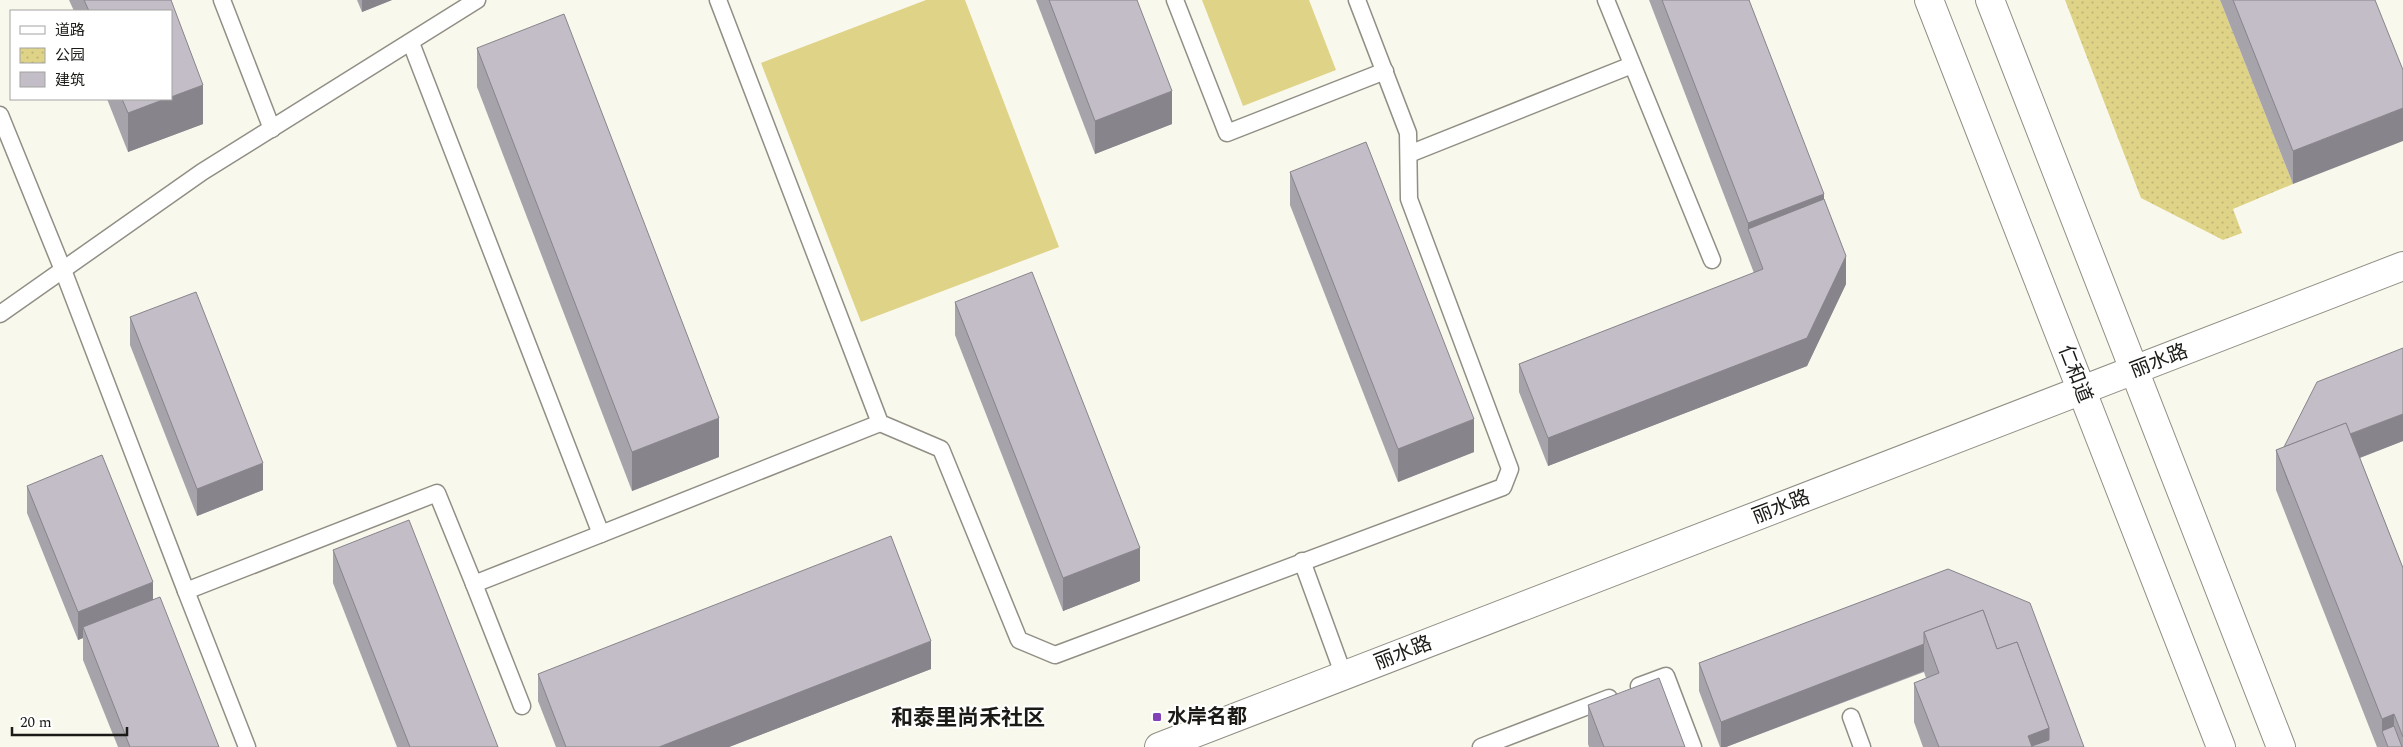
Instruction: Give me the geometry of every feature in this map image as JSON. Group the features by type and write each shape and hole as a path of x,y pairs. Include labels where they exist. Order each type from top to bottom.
{"main road":[{"name":"仁和道","path":"1929,0 2221,747"},
{"path":"1990,0 2281,747"},
{"name":"丽水路","path":"1159,747 2403,266"}],"lane":[{"path":"222,0 272,129"},
{"path":"0,314 202,172 477,0"},
{"path":"718,0 880,423 940,450 1019,640 1055,656 1302,561 1502,487 1510,469 1409,199 1408,133 1357,0"},
{"path":"1175,0 1227,133 1385,71"},
{"path":"1606,0 1712,260"},
{"path":"411,43 601,534"},
{"path":"1409,154 1632,65"},
{"path":"0,116 62,270 246,747"},
{"path":"474,584 880,423"},
{"path":"186,591 437,493 522,706"},
{"path":"1302,561 1344,676"},
{"path":"1481,747 1666,676 1693,747"},
{"path":"1851,717 1862,747"}],"green space":[{"path":"926,0 965,0 1059,247 861,322 761,63"},
{"path":"1202,0 1309,0 1336,70 1243,106"},
{"path":"2065,0 2220,0 2293,184 2233,209 2242,233 2223,240 2141,198"}],"building":[{"path":"84,0 171,0 203,85 172,97 172,10 89,10"},
{"path":"1049,0 1137,0 1172,91 1095,121"},
{"path":"1662,0 1749,0 1824,194 1748,223"},
{"path":"2233,0 2375,0 2403,70 2403,108 2293,151"},
{"path":"564,14 719,418 632,452 477,48"},
{"path":"122,100 162,100 128,113"},
{"path":"1366,142 1474,419 1398,449 1290,172"},
{"path":"1824,199 1846,256 1807,338 1548,438 1519,364 1763,269 1748,229"},
{"path":"1032,272 1140,548 1063,578 955,302"},
{"path":"196,292 263,463 197,489 130,317"},
{"path":"2403,348 2403,414 2350,434 2346,423 2284,447 2317,382"},
{"path":"2346,423 2403,568 2403,737 2394,714 2382,719 2276,450"},
{"path":"102,455 153,582 78,612 27,486"},
{"path":"409,520 498,747 410,747 333,550"},
{"path":"891,536 931,641 659,747 566,747 538,674"},
{"path":"1948,569 2030,603 2084,747 2032,747 2049,740 2049,728 2017,642 1997,649 1983,610 1924,632 1924,644 1721,722 1699,663"},
{"path":"160,597 219,747 130,747 83,627"},
{"path":"1983,610 1997,649 2017,642 2049,728 2028,736 2032,747 1939,747 1914,683 1939,673 1924,632"},
{"path":"1659,678 1685,747 1604,747 1588,705"},
{"path":"2394,726 2402,747 2388,747 2382,731"}],"place":[{"name":"水岸名都","path":"1157,717"}],"district":[{"name":"和泰里尚禾社区","path":"968,718"}]}
